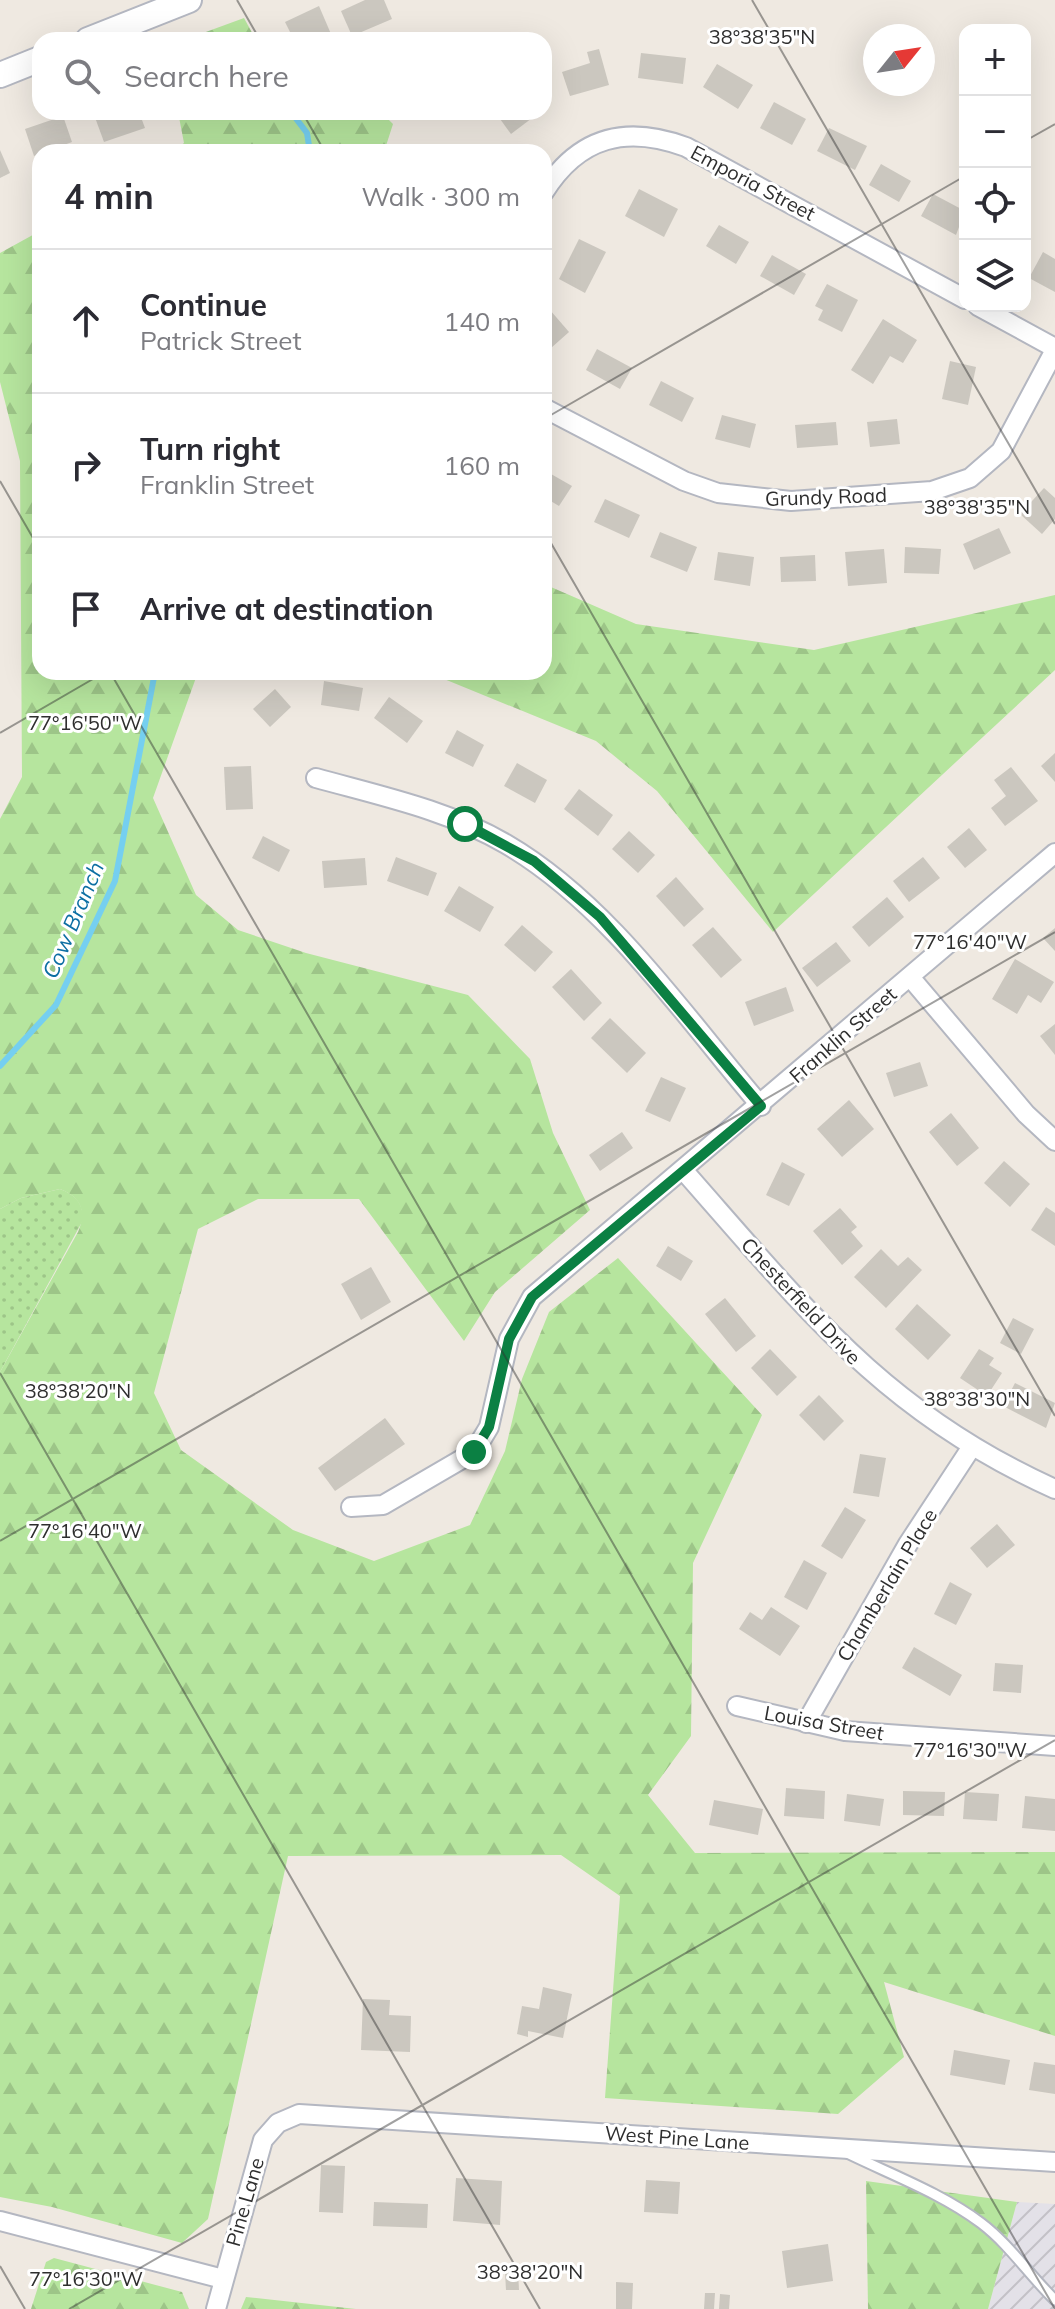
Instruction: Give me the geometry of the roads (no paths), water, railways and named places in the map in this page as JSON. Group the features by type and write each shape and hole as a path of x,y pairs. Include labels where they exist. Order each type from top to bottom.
{"street":[{"path":"108,32 189,0"},
{"path":"0,75 32,62"},
{"name":"Emporia Street","path":"552,181 561,168 597,143 641,134 662,138 686,147 959,296"},
{"path":"989,312 1055,349"},
{"name":"Grundy Road","path":"552,412 684,481 718,493 791,501 932,491 970,478 1001,451 1055,349"},
{"path":"316,778 452,818 534,861 606,924 761,1106"},
{"name":"Franklin Street","path":"351,1507 383,1505 474,1452 489,1427 509,1339 532,1297 761,1106 1055,853"},
{"path":"910,977 1026,1114 1055,1141"},
{"name":"Chesterfield Drive","path":"684,1171 822,1327 863,1368 971,1448 1055,1489"},
{"name":"Chamberlain Place","path":"806,1723 908,1544 971,1448"},
{"name":"Louisa Street","path":"737,1706 806,1723 912,1737 1055,1746"},
{"name":"West Pine Lane","path":"299,2114 1055,2162"},
{"name":"Pine Lane","path":"216,2309 263,2140 278,2123 299,2114"},
{"path":"0,2221 223,2279"}],"lane":[{"path":"840,2150 950,2203 980,2223 1007,2246 1055,2300"}],"waterway":[{"name":"Cow Branch","path":"297,120 307,133 309,144"},
{"name":"Cow Branch","path":"0,1066 56,1005 115,881 153,680"}]}
